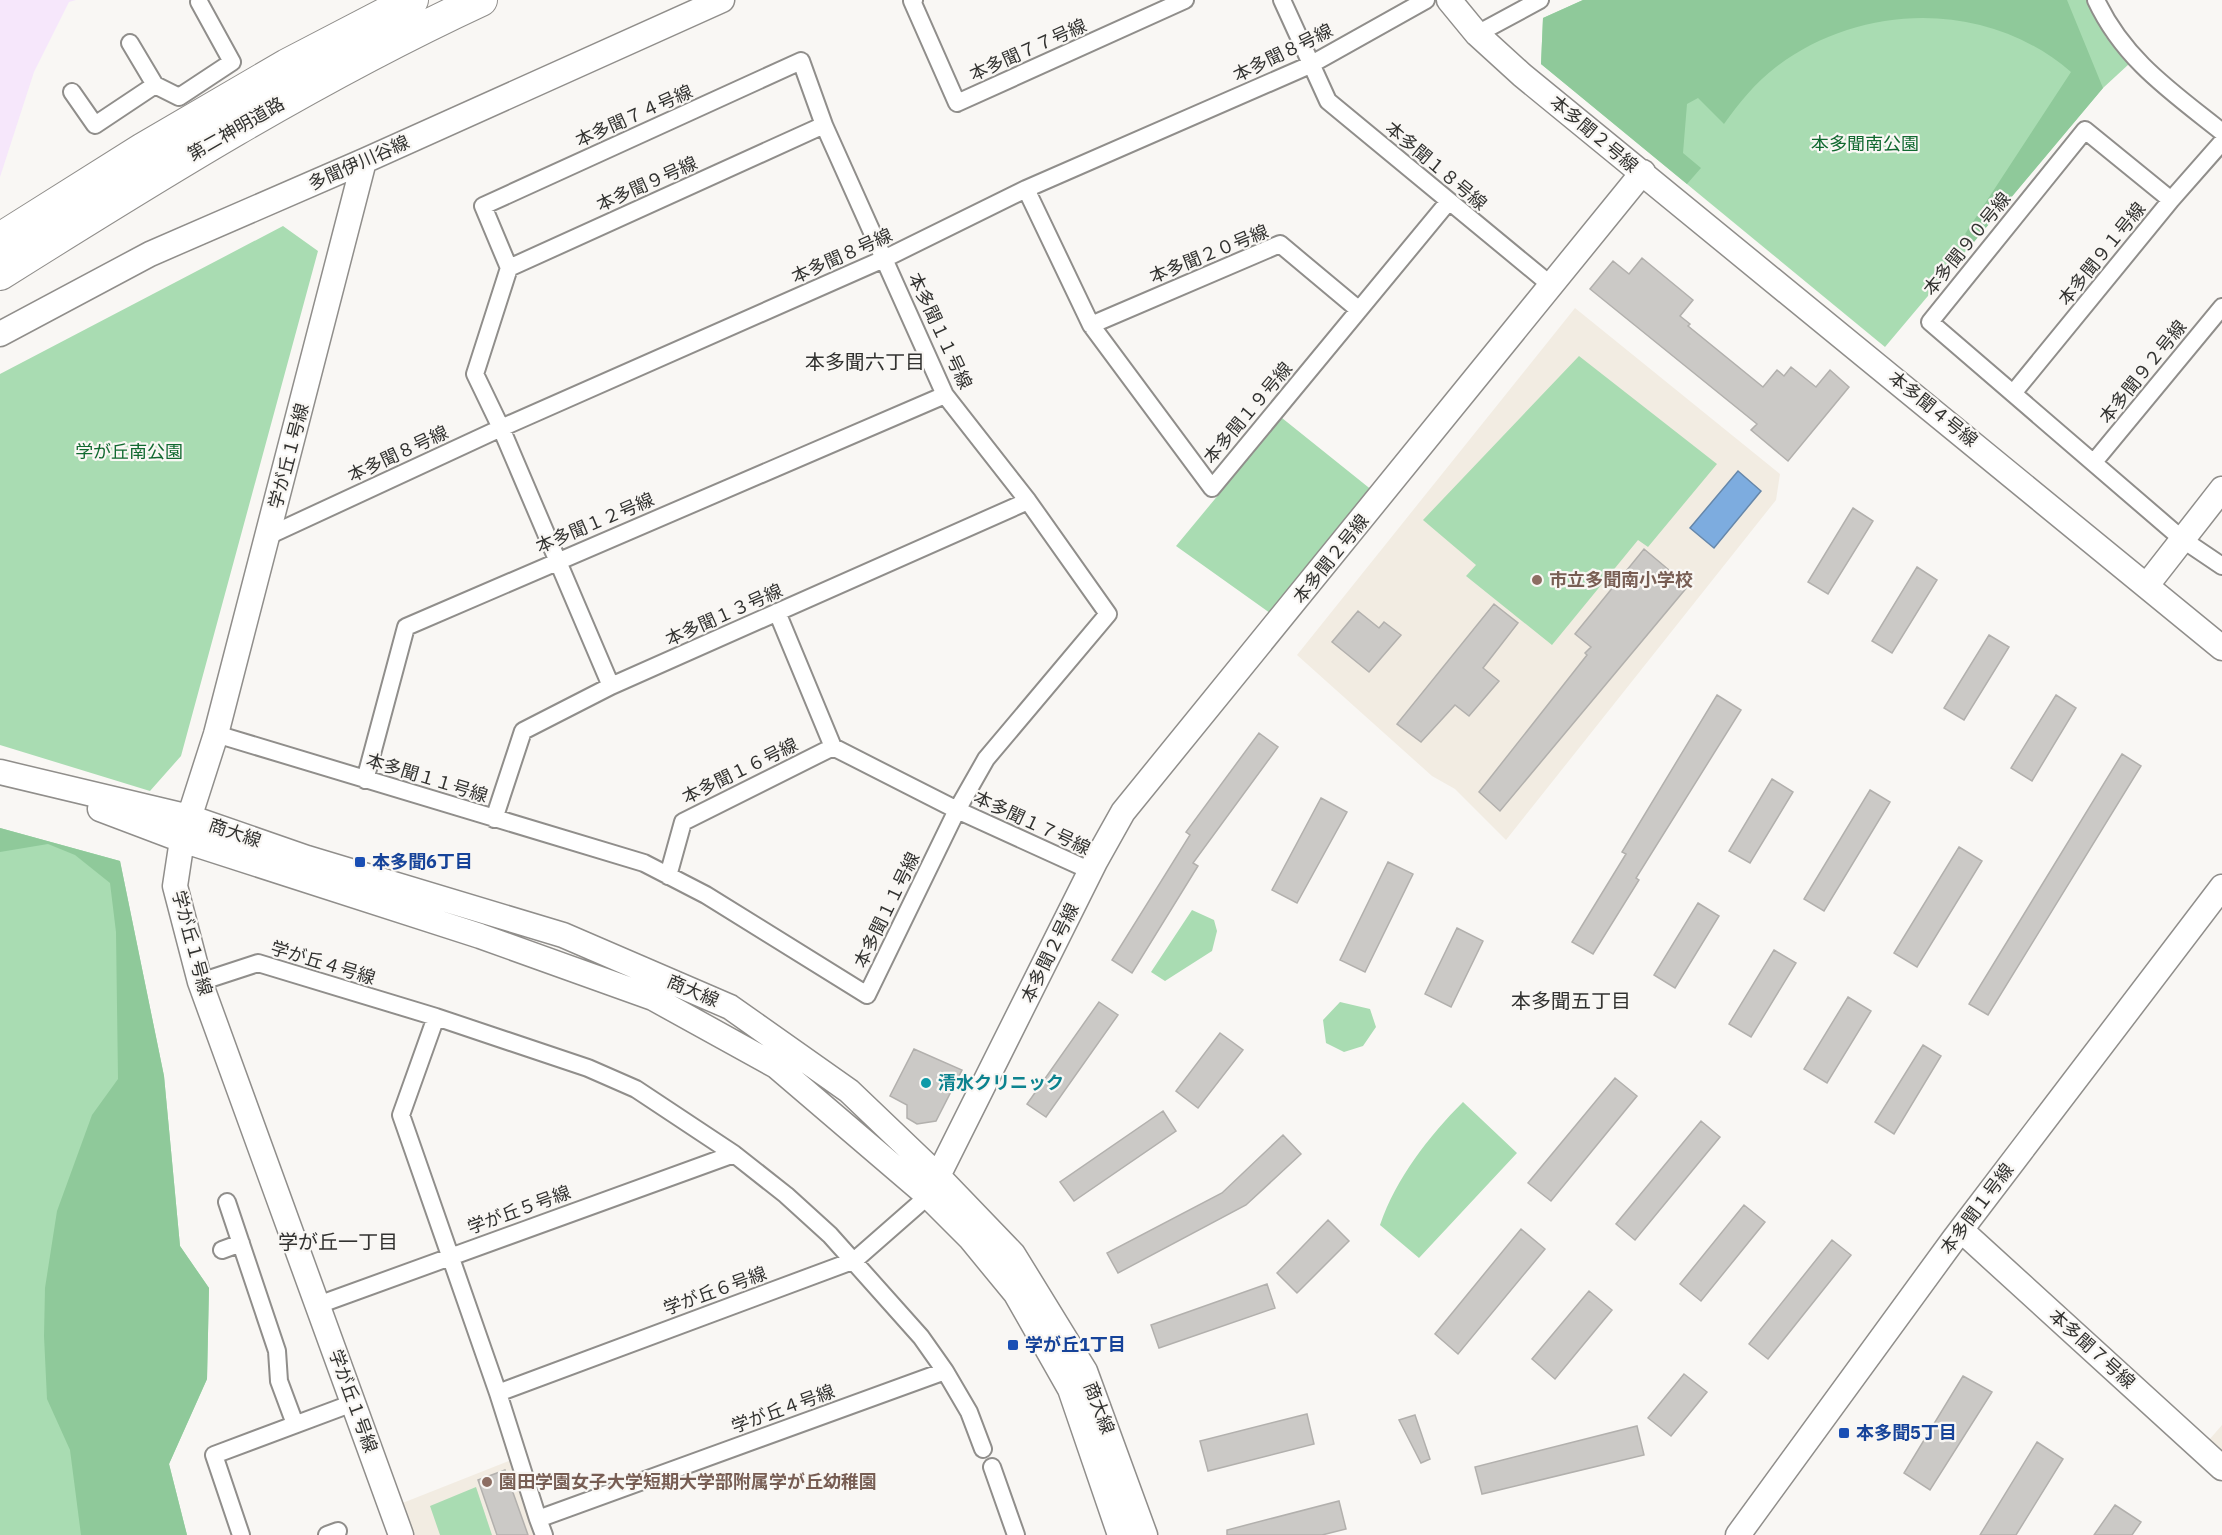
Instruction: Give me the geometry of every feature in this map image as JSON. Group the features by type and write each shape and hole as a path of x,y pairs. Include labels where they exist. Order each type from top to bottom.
{"highway":[{"name":"第二神明道路","path":"0,239 143,149 277,71 412,0"},
{"name":"第二神明道路","path":"0,274 151,179 301,92 481,0"}],"street":[{"name":"多聞伊川谷線","path":"0,334 150,254 364,162 722,0"},
{"name":"本多聞７７号線","path":"914,0 912,1 957,103 1185,0"},
{"path":"1282,0 1310,65"},
{"name":"本多聞８号線","path":"268,536 501,428 886,258 1026,189 1310,65 1426,0"},
{"name":"本多聞２号線","path":"933,1186 1091,871 1124,812 1643,172 1522,75 1477,34 1449,0"},
{"path":"1477,34 1540,0"},
{"path":"2096,0 2104,18 2137,63 2222,132"},
{"path":"130,43 156,85 179,97 232,62 200,1"},
{"name":"本多聞７４号線","path":"509,268 483,206 801,61 824,125"},
{"name":"本多聞１８号線","path":"1310,65 1328,101 1552,286"},
{"path":"72,92 94,125 156,85"},
{"path":"824,125 886,258"},
{"name":"本多聞９号線","path":"509,268 824,125"},
{"name":"本多聞９０号線","path":"2171,200 2085,130 1930,322 2182,539 2222,566"},
{"name":"本多聞９１号線","path":"2014,392 2171,200 2222,142"},
{"name":"学が丘１号線","path":"364,162 216,734 185,829 176,886 200,982 401,1535"},
{"name":"本多聞４号線","path":"1643,172 2222,648"},
{"name":"本多聞１９号線","path":"1026,189 1091,324 1212,488 1449,201"},
{"name":"本多聞２０号線","path":"1091,324 1280,244 1359,310"},
{"name":"本多聞１１号線","path":"216,734 644,863 706,895 867,995 957,810 986,759 1108,614 1028,501 945,395 886,258"},
{"path":"509,268 475,374 501,428 611,686"},
{"name":"本多聞９２号線","path":"2094,462 2222,307"},
{"name":"本多聞１２号線","path":"365,780 406,627 557,560 945,395"},
{"path":"2147,585 2222,489"},
{"name":"本多聞１３号線","path":"494,819 523,731 611,686 1028,501"},
{"path":"777,612 833,747"},
{"name":"本多聞１７号線","path":"833,747 957,810 1091,871"},
{"name":"本多聞１６号線","path":"668,876 683,822 833,747"},
{"name":"商大線","path":"0,772 185,829 307,858 563,935 730,1007 849,1092 933,1186 970,1238 1016,1294 1070,1389 1120,1535"},
{"name":"本多聞１号線","path":"1738,1535 1961,1230 2222,887"},
{"name":"学が丘４号線","path":"200,982 258,963 436,1017 588,1068 636,1089 734,1154 786,1195 855,1260 921,1337 945,1371 538,1519"},
{"path":"436,1017 401,1115 448,1256 498,1393 544,1535"},
{"name":"学が丘５号線","path":"318,1305 734,1154"},
{"name":"商大線","path":"933,1186 1013,1254 1085,1371 1145,1535"},
{"name":"学が丘６号線","path":"498,1393 855,1260 933,1186"},
{"path":"227,1202 277,1351 279,1381 295,1424"},
{"name":"本多聞７号線","path":"1961,1230 2222,1468"},
{"path":"222,1250 241,1243"},
{"path":"945,1371 969,1412 983,1449"},
{"path":"241,1535 214,1455 353,1403"},
{"path":"992,1467 1016,1535"}],"shaded area":[{"path":"0,0 76,0 69,2 34,72 0,177"},
{"name":"市立多聞南小学校","path":"1575,308 1780,474 1776,500 1506,840 1455,789 1432,776 1297,655"},
{"path":"2222,1425 2222,1451 2209,1440"},
{"name":"園田学園女子大学短期大学部附属学が丘幼稚園","path":"511,1460 538,1535 412,1535 400,1504"}],"green space":[{"name":"本多聞南公園","path":"1583,0 2087,0 2106,37 2129,64 2103,88 1885,347 1541,64 1543,18"},
{"path":"1583,0 2067,0 2103,88 1974,242 1965,234 2071,72 2038,48 2002,32 1964,22 1925,18 1885,21 1847,30 1810,46 1776,67 1748,94 1724,124 1698,98 1687,104 1683,153 1701,168 1687,184 1541,64 1543,18"},
{"name":"学が丘南公園","path":"283,226 318,251 181,756 150,791 0,745 0,374"},
{"path":"1579,356 1717,464 1648,547 1638,540 1552,645 1466,576 1476,565 1423,520"},
{"path":"1282,418 1373,491 1270,613 1176,546"},
{"path":"0,828 120,861 164,1076 180,1246 209,1288 207,1379 169,1464 187,1535 0,1535"},
{"path":"0,828 120,861 164,1076 180,1246 209,1288 207,1379 169,1464 187,1535 81,1535 70,1450 47,1399 44,1336 45,1288 57,1211 92,1115 118,1079 116,932 110,883 75,855 48,844 0,852"},
{"path":"1192,910 1214,920 1217,931 1212,951 1165,981 1151,972"},
{"path":"1340,1002 1370,1009 1376,1027 1363,1046 1344,1052 1326,1043 1323,1020"},
{"path":"1463,1102 1517,1153 1419,1258 1380,1225 1404,1174 1426,1143"},
{"path":"476,1487 492,1535 440,1535 430,1506"}],"water":[{"path":"1738,471 1761,491 1714,548 1690,528"}],"building":[{"path":"1642,258 1693,300 1680,316 1690,324 1688,326 1763,387 1777,370 1784,376 1791,367 1816,387 1830,370 1849,387 1788,461 1751,430 1757,424 1590,289 1613,261 1629,274"},
{"path":"1853,508 1873,521 1828,594 1808,582"},
{"path":"1644,549 1688,586 1500,811 1479,792 1587,655 1585,653 1591,647 1575,634"},
{"path":"1917,567 1937,580 1892,653 1872,641"},
{"path":"1494,604 1518,623 1483,668 1499,681 1469,716 1455,705 1421,742 1397,724"},
{"path":"1358,611 1379,628 1384,622 1401,635 1369,672 1332,642"},
{"path":"1989,635 2009,647 1964,720 1944,708"},
{"path":"1717,695 1741,710 1636,878 1639,880 1593,954 1572,942 1626,854 1622,852"},
{"path":"2056,695 2076,708 2032,781 2011,768"},
{"path":"1259,733 1278,747 1193,863 1198,866 1132,973 1112,960 1190,835 1186,832"},
{"path":"2122,754 2141,766 1988,1015 1969,1004"},
{"path":"1772,779 1793,792 1750,863 1729,851"},
{"path":"1870,790 1890,802 1824,911 1804,899"},
{"path":"1321,798 1347,812 1297,903 1272,890"},
{"path":"1959,847 1982,861 1917,967 1894,953"},
{"path":"1388,862 1413,874 1365,972 1340,960"},
{"path":"1698,903 1719,916 1675,988 1654,975"},
{"path":"1457,928 1483,941 1451,1007 1425,994"},
{"path":"1774,950 1796,963 1751,1037 1729,1024"},
{"path":"1848,997 1871,1011 1827,1083 1804,1069"},
{"path":"1099,1002 1118,1015 1046,1117 1027,1104"},
{"path":"1220,1033 1243,1050 1198,1108 1176,1091"},
{"path":"1923,1045 1941,1056 1894,1134 1875,1122"},
{"name":"清水クリニック","path":"914,1049 962,1070 936,1121 917,1124 907,1118 907,1105 890,1096"},
{"path":"1615,1078 1637,1096 1551,1201 1528,1183"},
{"path":"1163,1111 1176,1131 1074,1201 1060,1182"},
{"path":"1701,1121 1720,1137 1635,1240 1616,1224"},
{"path":"1283,1135 1301,1154 1246,1205 1118,1273 1107,1253 1222,1193"},
{"path":"1744,1205 1765,1222 1701,1301 1680,1284"},
{"path":"1328,1220 1349,1241 1297,1293 1277,1273"},
{"path":"1521,1229 1545,1249 1458,1354 1435,1334"},
{"path":"1832,1240 1851,1255 1768,1359 1749,1344"},
{"path":"1267,1284 1275,1308 1159,1348 1151,1325"},
{"path":"1589,1291 1612,1310 1555,1379 1532,1359"},
{"path":"1684,1374 1707,1392 1671,1436 1648,1418"},
{"path":"1963,1376 1992,1392 1930,1490 1904,1473"},
{"path":"1307,1414 1314,1444 1208,1471 1200,1441"},
{"path":"1415,1415 1430,1459 1421,1463 1399,1420"},
{"path":"1637,1426 1644,1455 1482,1494 1475,1467"},
{"path":"2037,1442 2063,1459 2016,1535 1980,1535"},
{"path":"505,1470 528,1535 497,1535 478,1480"},
{"path":"1339,1501 1346,1529 1322,1535 1227,1535 1227,1530"},
{"path":"2115,1505 2141,1522 2132,1535 2094,1535"}],"place":[{"name":"市立多聞南小学校","path":"1537,580"},
{"name":"本多聞6丁目","path":"360,862"},
{"name":"清水クリニック","path":"926,1083"},
{"name":"学が丘1丁目","path":"1013,1345"},
{"name":"本多聞5丁目","path":"1844,1433"},
{"name":"園田学園女子大学短期大学部附属学が丘幼稚園","path":"487,1482"}],"district":[{"name":"本多聞六丁目","path":"865,362"},
{"name":"本多聞五丁目","path":"1571,1001"},
{"name":"学が丘一丁目","path":"338,1242"}]}
